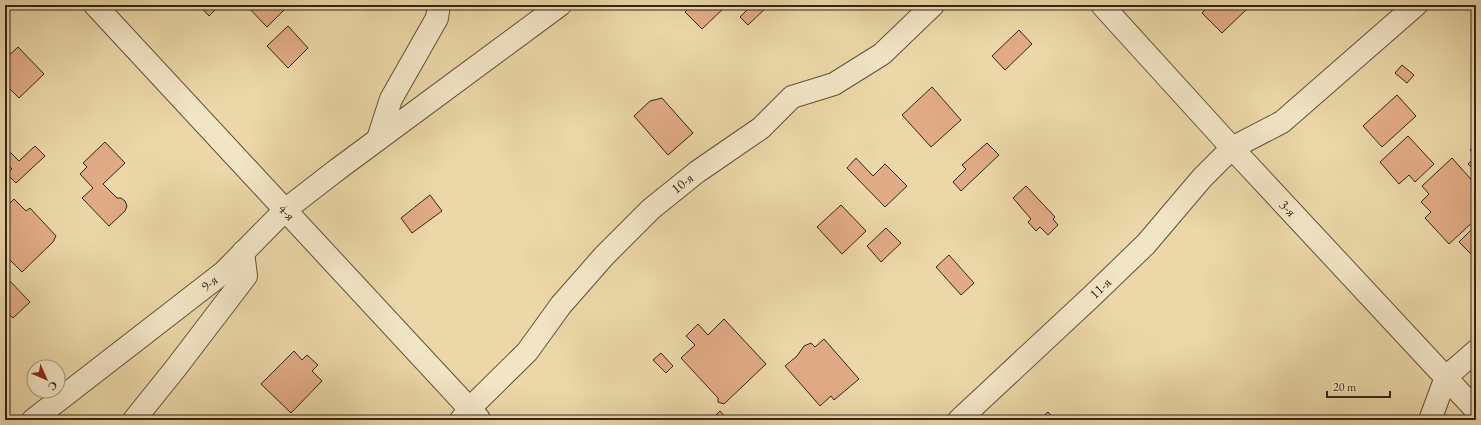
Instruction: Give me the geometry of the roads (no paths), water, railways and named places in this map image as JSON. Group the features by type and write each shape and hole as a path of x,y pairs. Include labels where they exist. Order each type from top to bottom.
{"street":[{"name":"4-я","path":"95,5 285,210 470,416"},
{"path":"378,139 391,99 437,18 439,5"},
{"name":"9-я","path":"33,420 224,272 285,210 378,139 560,5"},
{"name":"10-я","path":"470,416 528,352 561,306 604,256 651,209 697,172 761,128 792,97 834,84 882,54 933,5"},
{"name":"3-я","path":"1102,5 1232,148 1476,410"},
{"name":"11-я","path":"958,420 1146,244 1202,178 1232,148 1282,122 1416,5"},
{"path":"134,420 176,369 246,276 243,252"},
{"path":"1430,420 1446,377 1476,351"}]}
